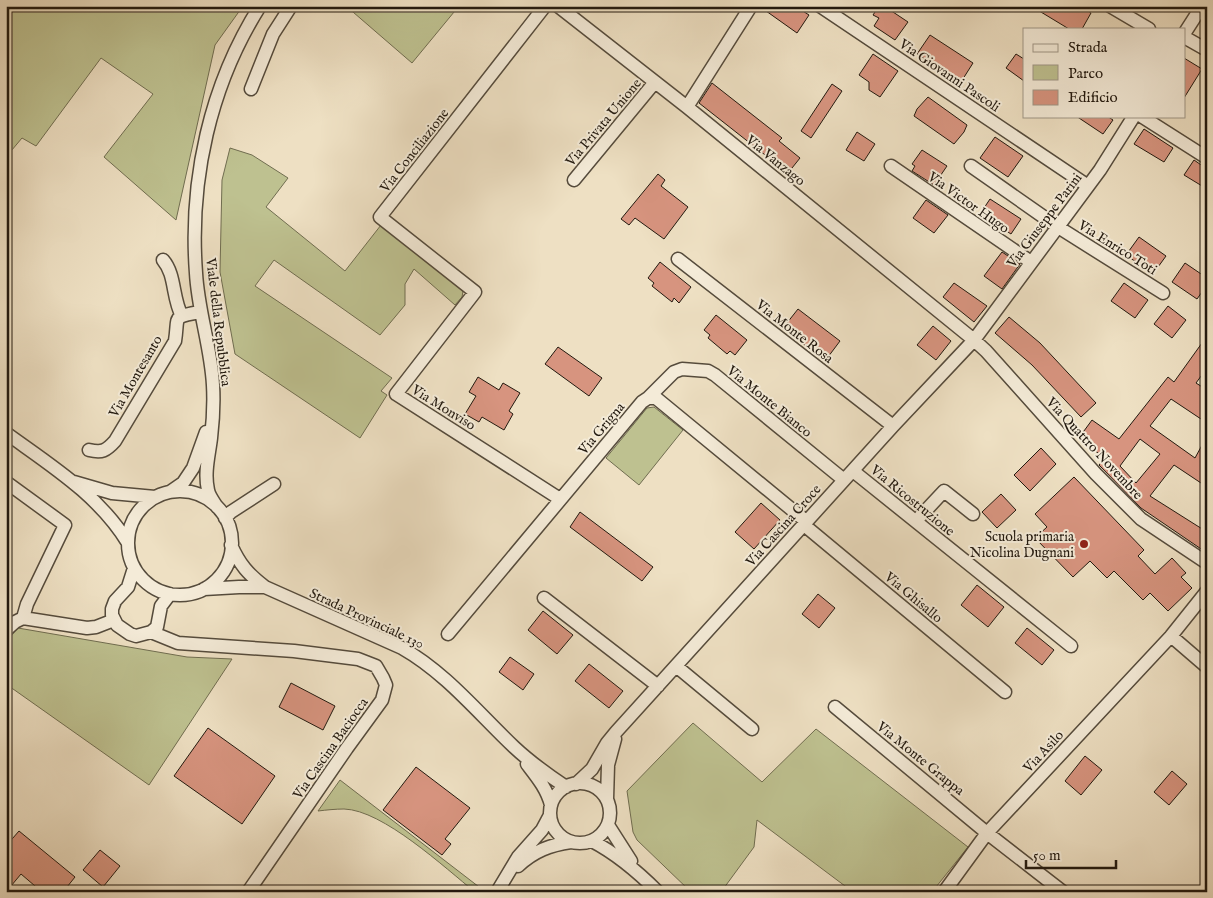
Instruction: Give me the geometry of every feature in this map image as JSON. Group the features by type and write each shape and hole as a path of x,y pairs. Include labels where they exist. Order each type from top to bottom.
{"street":[{"name":"Viale della Repubblica","path":"217,507 208,492 206,472 213,396 211,366 200,312 196,272 195,223 200,166 210,118 222,80 243,35 260,6"},
{"path":"251,88 274,34 291,6"},
{"name":"Via Conciliazione","path":"474,292 380,218 545,6"},
{"name":"Via Vanzago","path":"558,6 687,107 974,340"},
{"path":"687,107 751,6"},
{"name":"Via Giovanni Pascoli","path":"820,6 1088,186"},
{"path":"1110,6 1147,28"},
{"path":"1186,32 1202,6"},
{"path":"1186,36 1207,50"},
{"name":"Via Privata Unione","path":"574,180 655,82"},
{"name":"Via Giuseppe Parini","path":"974,340 1088,186 1113,151 1133,118"},
{"path":"1144,118 1207,158"},
{"name":"Via Victor Hugo","path":"891,166 1031,262"},
{"name":"Via Enrico Toti","path":"971,166 1058,227 1163,293"},
{"name":"Via Monte Rosa","path":"678,259 893,426"},
{"path":"163,260 171,272 176,306 182,316 200,312"},
{"name":"Via Monviso","path":"474,292 396,394 560,499"},
{"name":"Via Montesanto","path":"89,450 103,452 108,450 115,441 174,341 175,323 182,316"},
{"name":"Via Cascina Croce","path":"571,785 592,769 607,743 616,732 893,426 974,340"},
{"name":"Via Quattro Novembre","path":"974,340 1096,474 1141,518 1207,562"},
{"name":"Via Monte Bianco","path":"648,398 674,372 682,369 708,371 844,480"},
{"path":"648,398 656,398 805,523"},
{"name":"Via Grigna","path":"448,634 642,402 648,398"},
{"name":"Viale della Repubblica","path":"170,492 183,483 193,468 212,413"},
{"path":"6,433 73,482 117,525 128,543"},
{"name":"Via Ricostruzione","path":"853,471 1071,646"},
{"path":"6,482 65,525 27,604 24,618"},
{"path":"73,482 112,493 155,498"},
{"path":"225,518 231,512 274,484"},
{"path":"183,491 207,499 217,507 225,518 230,531 229,559 223,572 202,590 191,593 170,594 152,587 145,582 134,568 129,554 130,529 135,516 144,505 170,492 183,491"},
{"path":"916,521 944,491 973,514"},
{"name":"Via Ghisallo","path":"805,523 1005,692"},
{"name":"Strada Provinciale 130","path":"231,545 237,559 246,571 265,587 402,648 420,658 454,687 515,748 551,778 571,785 594,786 606,799"},
{"path":"6,630 15,622 24,618 87,628 96,627 114,620 112,609 115,601 128,587 134,568"},
{"name":"Strada Provinciale 130","path":"202,590 220,587 265,587"},
{"name":"Via Asilo","path":"944,892 987,833 1171,636 1207,591"},
{"path":"151,632 157,627 161,606 170,594"},
{"path":"544,598 658,686"},
{"name":"Via Cascina Baciocca","path":"114,620 121,629 136,636 151,632 170,640 194,645 294,651 358,660 376,666 386,686 382,700 248,892"},
{"path":"159,622 162,630 170,640"},
{"path":"1171,636 1207,667"},
{"path":"676,666 752,728"},
{"name":"Via Monte Grappa","path":"835,707 987,833 1063,892"},
{"name":"Via Cascina Croce","path":"606,799 608,765 616,732"},
{"name":"Strada Provinciale 130","path":"515,748 543,785 551,810 552,824 556,832 571,842"},
{"path":"497,892 518,856 542,830 560,792 571,785"},
{"path":"509,874 535,852 552,845 571,842 578,844 592,841 604,832 610,816 610,807 606,799"},
{"path":"608,825 640,874"},
{"path":"592,841 614,853 640,874 658,892"}],"green space":[{"path":"6,6 243,6 215,45 176,220 104,157 153,94 101,58 36,146 22,138 6,157"},
{"path":"346,6 459,6 412,63"},
{"path":"230,148 252,155 288,178 266,207 345,271 381,225 463,291 462,297 455,305 414,269 405,284 405,305 380,335 274,260 255,286 392,378 381,391 387,395 360,438 235,354 220,272 222,180"},
{"path":"654,407 683,430 639,485 606,458 647,408"},
{"path":"18,628 187,657 232,659 149,785 6,684 6,642"},
{"path":"693,723 762,782 816,729 968,847 932,892 853,892 757,820 754,847 721,892 691,892 637,840 633,832 627,791"},
{"path":"340,780 483,890 475,892 431,855 395,829 377,819 360,812 344,809 318,811"}],"building":[{"path":"759,6 795,6 809,15 797,33"},
{"path":"879,6 884,6 908,22 895,40 874,26 879,18 873,15"},
{"path":"1031,6 1081,6 1091,13 1083,28 1067,28"},
{"path":"930,35 973,63 961,82 917,54"},
{"path":"873,54 898,71 880,97 869,90 869,82 859,75"},
{"path":"1016,54 1023,58 1023,80 1006,68"},
{"path":"1186,59 1202,69 1186,95"},
{"path":"712,83 782,138 779,141 800,158 788,173 699,103"},
{"path":"832,84 842,91 811,138 801,131"},
{"path":"928,97 967,125 954,144 914,116 917,109"},
{"path":"1079,118 1110,118 1113,120 1103,134"},
{"path":"1144,129 1173,148 1164,162 1134,144"},
{"path":"857,132 875,144 864,161 846,150"},
{"path":"995,137 1023,156 1008,177 980,158"},
{"path":"922,150 947,166 934,185 912,171 915,166 912,164"},
{"path":"1194,160 1207,169 1207,189 1184,175"},
{"path":"658,174 665,180 661,186 688,207 664,239 635,218 629,225 621,219"},
{"path":"990,199 1021,219 1011,234 980,214"},
{"path":"926,200 948,215 934,233 913,218"},
{"path":"1139,237 1166,256 1153,274 1126,255"},
{"path":"1002,252 1020,264 1002,289 984,276"},
{"path":"660,262 691,287 679,303 674,298 672,302 652,286 654,283 648,278"},
{"path":"1185,263 1207,278 1207,285 1197,299 1172,282"},
{"path":"954,283 987,306 974,322 943,297"},
{"path":"1124,283 1148,300 1135,318 1111,301"},
{"path":"1168,306 1186,320 1172,338 1154,324"},
{"path":"798,309 840,341 825,361 783,328"},
{"path":"716,315 747,340 735,355 730,351 727,354 708,338 710,335 704,330"},
{"path":"1009,317 1040,343 1096,403 1081,417 1032,365 995,333"},
{"path":"933,326 951,341 936,360 917,345"},
{"path":"1207,336 1207,368 1196,383 1207,390 1207,423 1171,399 1150,426 1195,458 1207,436 1207,487 1174,465 1150,496 1207,532 1207,553 1141,508 1099,465 1105,458 1091,448 1093,444 1081,435 1092,420 1119,439 1168,377 1174,382","holes":["1140,439 1160,454 1136,483 1120,466"]},
{"path":"558,347 602,378 589,396 545,364"},
{"path":"478,377 499,390 503,383 520,393 509,411 513,414 504,430 482,417 479,422 465,414 476,396 469,392"},
{"path":"1041,448 1056,464 1030,491 1014,475"},
{"path":"1074,477 1144,550 1138,556 1155,574 1172,558 1186,573 1181,577 1192,588 1168,611 1150,593 1143,600 1114,571 1107,578 1090,561 1073,577 1035,538 1047,527 1035,514"},
{"path":"1001,494 1016,510 997,528 982,512"},
{"path":"761,503 780,520 754,549 735,532"},
{"path":"580,512 653,567 642,581 570,527"},
{"path":"977,585 1004,607 988,627 961,605"},
{"path":"818,594 835,608 819,628 802,614"},
{"path":"543,611 573,635 557,654 528,630"},
{"path":"1027,628 1054,650 1042,665 1015,643"},
{"path":"510,657 534,674 523,690 499,672"},
{"path":"589,664 623,691 609,708 575,681"},
{"path":"291,683 335,706 323,730 279,707"},
{"path":"208,728 275,776 242,824 174,776"},
{"path":"1085,756 1102,770 1081,795 1065,781"},
{"path":"416,767 470,808 445,839 451,844 442,855 383,810"},
{"path":"1172,771 1187,784 1169,805 1154,792"},
{"path":"19,831 75,877 63,892 42,892 21,874 6,892 6,846"},
{"path":"100,850 120,866 103,887 83,870"}],"place":[{"name":"Scuola primaria Nicolina Dugnani","path":"1084,544"}]}
